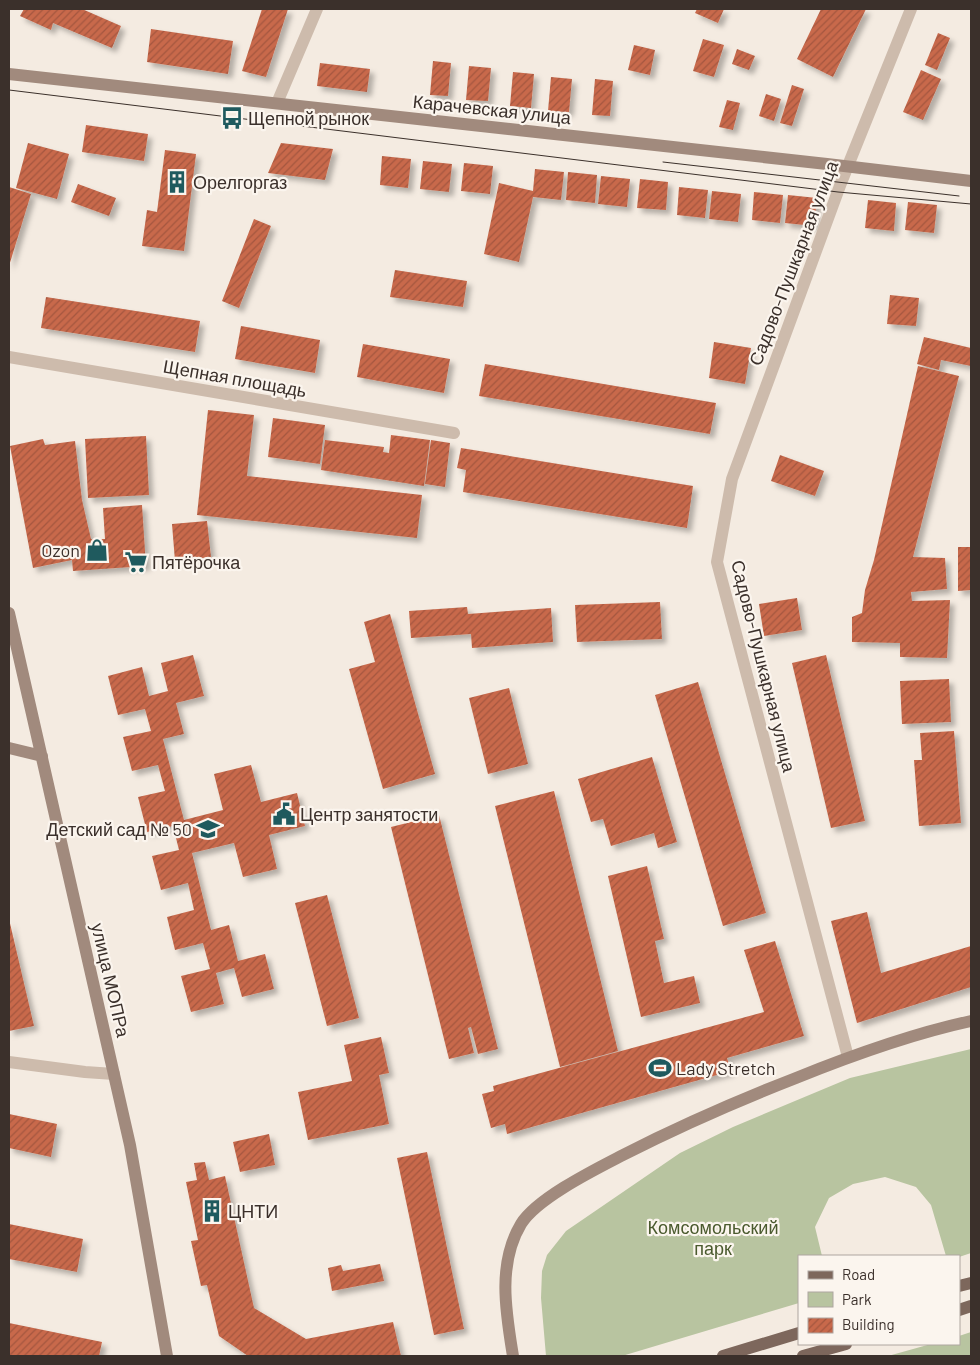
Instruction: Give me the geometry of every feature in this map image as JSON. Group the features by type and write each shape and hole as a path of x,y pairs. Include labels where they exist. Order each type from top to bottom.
{"main road":[{"path":"723,1356 798,1334"},
{"path":"803,1356 842,1345"}],"street":[{"path":"277,103 317,9"},
{"name":"Садово-Пушкарная улица","path":"848,1057 717,562 732,479 848,167 911,9"},
{"name":"Карачевская улица","path":"9,74 971,181"},
{"name":"Щепная площадь","path":"9,357 454,433"},
{"name":"улица МОПРа","path":"9,613 130,1145 167,1356"},
{"path":"9,748 42,756"},
{"path":"513,1356 505,1275 511,1243 522,1222 546,1199 596,1169 720,1108 883,1044 971,1021"},
{"path":"9,1062 114,1074"}],"green space":[{"name":"Комсомольский парк","path":"971,1049 971,1253 960,1257 960,1255 946,1255 931,1205 916,1187 885,1177 853,1184 829,1198 815,1227 822,1255 798,1255 798,1303 622,1356 546,1356 541,1298 542,1271 547,1255 566,1231 680,1153 733,1127 850,1078"},
{"path":"971,1332 971,1356 888,1356 927,1345 960,1345 960,1336"}],"building":[{"path":"24,9 82,9 121,26 112,48 53,23 51,30 20,16"},
{"path":"262,9 288,9 266,77 242,71"},
{"path":"697,9 724,9 718,23 695,13"},
{"path":"821,9 866,9 833,77 797,59"},
{"path":"151,29 233,41 228,74 147,62"},
{"path":"938,33 950,38 937,70 925,65"},
{"path":"703,39 724,45 714,77 693,71"},
{"path":"634,45 655,50 650,75 628,70"},
{"path":"737,49 755,56 749,70 732,64"},
{"path":"433,61 451,63 448,96 430,95"},
{"path":"320,63 370,69 367,92 317,86"},
{"path":"469,66 491,68 488,101 466,100"},
{"path":"921,70 941,79 923,120 903,112"},
{"path":"513,72 534,74 531,108 510,106"},
{"path":"551,77 572,79 569,112 548,111"},
{"path":"595,79 613,81 610,116 592,115"},
{"path":"792,85 804,89 792,126 780,123"},
{"path":"766,94 781,99 774,121 759,116"},
{"path":"727,100 740,103 733,130 719,127"},
{"path":"86,125 148,134 144,161 82,152"},
{"path":"28,143 69,154 57,199 16,188"},
{"path":"281,143 333,149 325,180 268,173"},
{"name":"Орелгоргаз","path":"165,150 196,154 184,251 142,246 147,210 157,212"},
{"path":"382,156 411,159 408,188 380,185"},
{"path":"423,161 452,164 449,192 420,189"},
{"path":"464,163 493,166 490,194 461,191"},
{"path":"535,169 564,172 561,200 533,197 519,262 484,254 499,183 533,191"},
{"path":"568,172 597,175 595,203 566,200"},
{"path":"601,176 630,179 627,207 598,204"},
{"path":"640,179 668,182 666,210 637,208"},
{"path":"78,184 116,198 109,216 71,202"},
{"path":"9,187 31,194 9,266"},
{"path":"679,187 708,190 705,218 677,215"},
{"path":"712,191 741,194 738,222 709,219"},
{"path":"754,192 783,195 780,223 752,220"},
{"path":"788,195 817,198 814,226 785,223"},
{"path":"868,200 896,203 894,231 865,228"},
{"path":"908,202 937,205 934,233 905,230"},
{"path":"254,219 271,226 239,308 222,301"},
{"path":"395,270 467,281 463,307 390,297"},
{"path":"890,295 919,298 916,326 887,324"},
{"path":"46,297 200,321 195,352 41,328"},
{"path":"241,326 320,340 315,373 235,359"},
{"path":"924,337 971,348 971,366 941,360 939,370 917,364"},
{"path":"714,342 751,348 745,384 709,378"},
{"path":"363,344 450,359 444,393 357,377"},
{"path":"485,364 716,403 710,434 479,396"},
{"path":"918,366 959,376 913,557 945,558 947,589 911,592 912,601 950,600 947,658 900,657 900,643 852,642 852,617 862,613 865,590 874,560"},
{"path":"208,410 254,415 247,476 422,495 417,538 197,515"},
{"path":"273,418 325,425 320,464 268,457"},
{"path":"391,435 430,440 424,486 321,470 325,440 384,447 383,452 389,453"},
{"path":"146,436 149,495 88,498 85,439"},
{"path":"43,439 45,445 75,441 82,500 91,539 105,539 103,508 142,505 146,566 73,571 72,560 33,568 10,446"},
{"path":"431,440 450,443 445,487 425,484"},
{"path":"461,448 693,486 687,528 463,492 466,470 457,468"},
{"path":"780,455 824,471 815,496 771,481"},
{"path":"207,521 211,557 175,561 172,524"},
{"path":"958,547 971,547 971,590 958,591"},
{"path":"797,598 802,630 764,636 759,604"},
{"path":"660,602 662,639 577,642 575,605"},
{"path":"467,607 468,614 551,608 553,642 472,648 471,634 411,638 409,611"},
{"path":"390,614 435,774 383,789 349,669 375,662 364,622"},
{"path":"193,655 204,696 176,703 184,734 163,739 184,820 223,810 214,774 251,765 261,802 297,793 305,826 269,835 277,869 243,877 234,843 192,853 211,930 229,925 238,961 265,954 274,989 242,997 234,968 216,973 224,1004 191,1012 181,976 210,969 203,943 175,950 167,917 194,910 188,883 161,890 152,856 179,850 173,826 147,832 138,797 165,791 158,765 132,771 123,737 151,731 145,709 118,715 108,676 142,667 149,696 168,691 161,663"},
{"path":"826,655 865,821 831,828 792,663"},
{"path":"949,679 951,722 902,724 900,681"},
{"path":"698,682 766,913 723,926 655,695"},
{"path":"509,688 528,764 488,774 469,698"},
{"path":"954,731 961,823 919,826 914,760 922,760 920,733"},
{"path":"652,757 677,842 658,848 654,833 611,846 603,819 591,822 578,779"},
{"path":"554,791 618,1051 560,1067 495,806"},
{"path":"439,815 498,1049 478,1054 471,1027 468,1028 474,1053 449,1059 391,827"},
{"path":"647,866 664,939 655,941 664,983 694,976 700,1003 641,1017 608,876"},
{"path":"327,895 359,1018 327,1026 295,903"},
{"path":"867,912 881,973 971,946 971,987 857,1023 831,921"},
{"path":"9,919 34,1026 9,1031"},
{"path":"775,941 804,1036 727,1058 731,1071 507,1134 505,1124 491,1128 482,1094 494,1091 493,1086 764,1012 744,950"},
{"path":"381,1037 389,1073 379,1075 389,1124 308,1140 298,1092 352,1081 344,1045"},
{"path":"9,1114 57,1124 51,1157 9,1148"},
{"path":"269,1134 275,1165 240,1172 233,1142"},
{"path":"427,1152 464,1329 434,1335 397,1158"},
{"path":"205,1162 209,1180 225,1176 254,1308 306,1339 393,1322 401,1356 248,1356 219,1336 207,1285 201,1286 191,1241 198,1240 186,1182 197,1180 194,1163"},
{"path":"9,1224 83,1239 77,1272 9,1259"},
{"path":"380,1264 384,1281 332,1291 328,1268 341,1265 343,1271"},
{"path":"9,1323 102,1342 99,1356 9,1356"}],"tram line":[{"path":"9,90 838,192 971,204"},
{"path":"663,162 959,196"}],"place":[{"name":"Щепной рынок","path":"232,118"},
{"name":"Орелгоргаз","path":"177,182"},
{"name":"Ozon","path":"97,550"},
{"name":"Пятёрочка","path":"136,562"},
{"name":"Центр занятости","path":"284,814"},
{"name":"Детский сад № 50","path":"208,829"},
{"name":"Lady Stretch","path":"660,1068"},
{"name":"ЦНТИ","path":"212,1211"}]}
